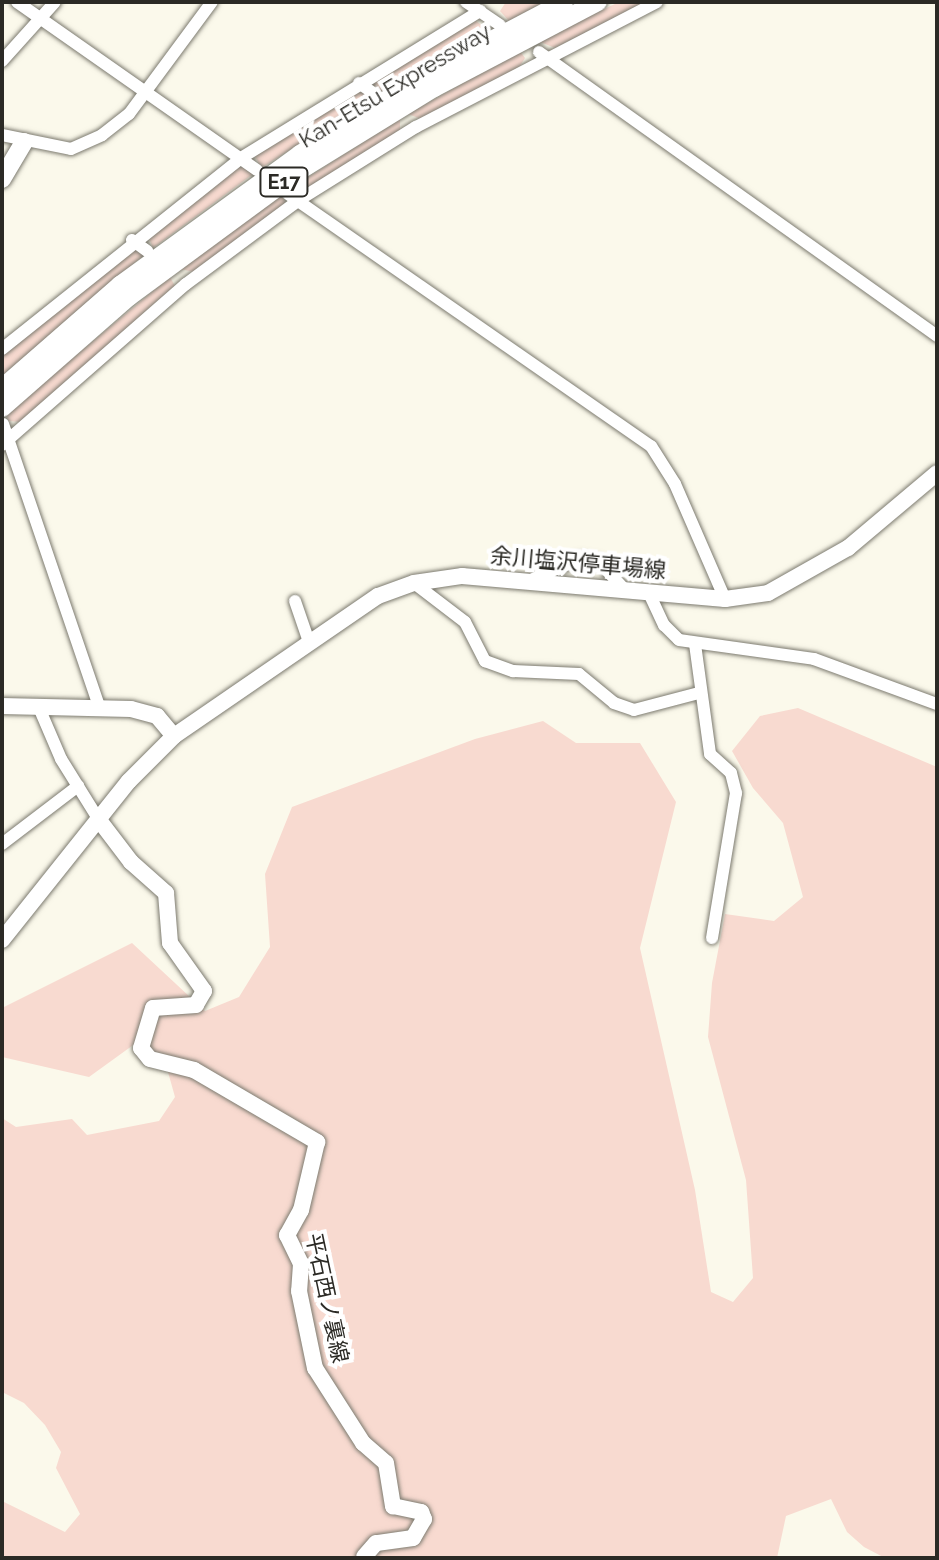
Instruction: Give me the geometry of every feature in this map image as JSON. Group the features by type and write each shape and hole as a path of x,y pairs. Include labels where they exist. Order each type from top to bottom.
{"highway":[{"name":"Kan-Etsu Expressway","path":"2,388 120,285 264,179 427,74 564,2"},
{"name":"Kan-Etsu Expressway","path":"2,408 129,297 307,166 448,80 598,2"},
{"path":"2,179 24,142"}],"main road":[{"name":"余川塩沢停車場線","path":"99,820 174,736 349,611 414,583 462,576 533,579 725,599 768,593 810,573 848,548 937,473"},
{"path":"2,706 40,710 100,709 157,716 174,736"},
{"path":"2,940 99,820"},
{"name":"平石西ノ裏線","path":"99,820 131,862 166,893 170,943 204,991 196,1005 153,1008 141,1048 162,1064 194,1070 317,1142 301,1210 287,1235 301,1264 299,1291 315,1368 363,1443 386,1463 393,1506 421,1512 424,1519 413,1538 376,1543 364,1557"}],"street":[{"path":"17,2 257,170"},
{"path":"2,61 43,20 55,2"},
{"path":"2,135 24,142 71,149 102,135 147,93 212,2"},
{"path":"466,2 500,25"},
{"path":"5,442 186,284 294,197 410,122 657,2"},
{"path":"2,349 132,240 241,158 480,11"},
{"path":"544,55 937,336"},
{"path":"359,83 375,94"},
{"path":"294,197 651,446 675,484 725,599"},
{"path":"132,240 147,251"},
{"path":"176,273 186,284"},
{"path":"3,424 5,442 100,709"},
{"path":"533,579 580,559 599,562 624,589"},
{"path":"414,583 465,622 485,661 513,671 579,674 614,703 634,710 699,693"},
{"path":"648,591 664,625 679,640 814,659 937,704"},
{"path":"295,601 308,639"},
{"path":"695,644 699,693 710,754 731,773 736,793 712,938"},
{"path":"40,710 78,786 99,820"},
{"path":"2,844 78,786"}],"shaded area":[{"path":"506,2 545,2 509,21 500,11"},
{"path":"619,2 646,2 555,48 538,41"},
{"path":"476,21 490,31 380,93 371,87 371,82"},
{"path":"520,51 525,58 518,69 421,119 408,114"},
{"path":"359,88 372,97 263,167 259,164 255,156"},
{"path":"400,119 400,132 307,190 291,188"},
{"path":"239,165 253,174 153,248 148,236"},
{"path":"282,195 286,204 194,272 180,269"},
{"path":"135,249 144,255 2,376 2,354"},
{"path":"170,277 175,286 20,422 9,421 6,416 39,386"},
{"path":"798,708 937,767 937,1558 885,1558 864,1547 847,1532 831,1499 786,1516 777,1558 2,1558 2,1501 65,1532 80,1514 56,1468 61,1452 45,1425 24,1403 2,1392 2,1118 16,1127 72,1119 87,1135 159,1121 175,1097 168,1072 136,1043 89,1077 2,1057 2,1008 132,943 205,1011 239,997 270,947 265,874 292,807 475,739 543,721 576,743 640,743 676,802 640,948 695,1190 711,1292 733,1302 753,1278 746,1180 708,1037 712,983 725,914 774,921 803,897 783,823 753,788 732,751 760,716"}]}
